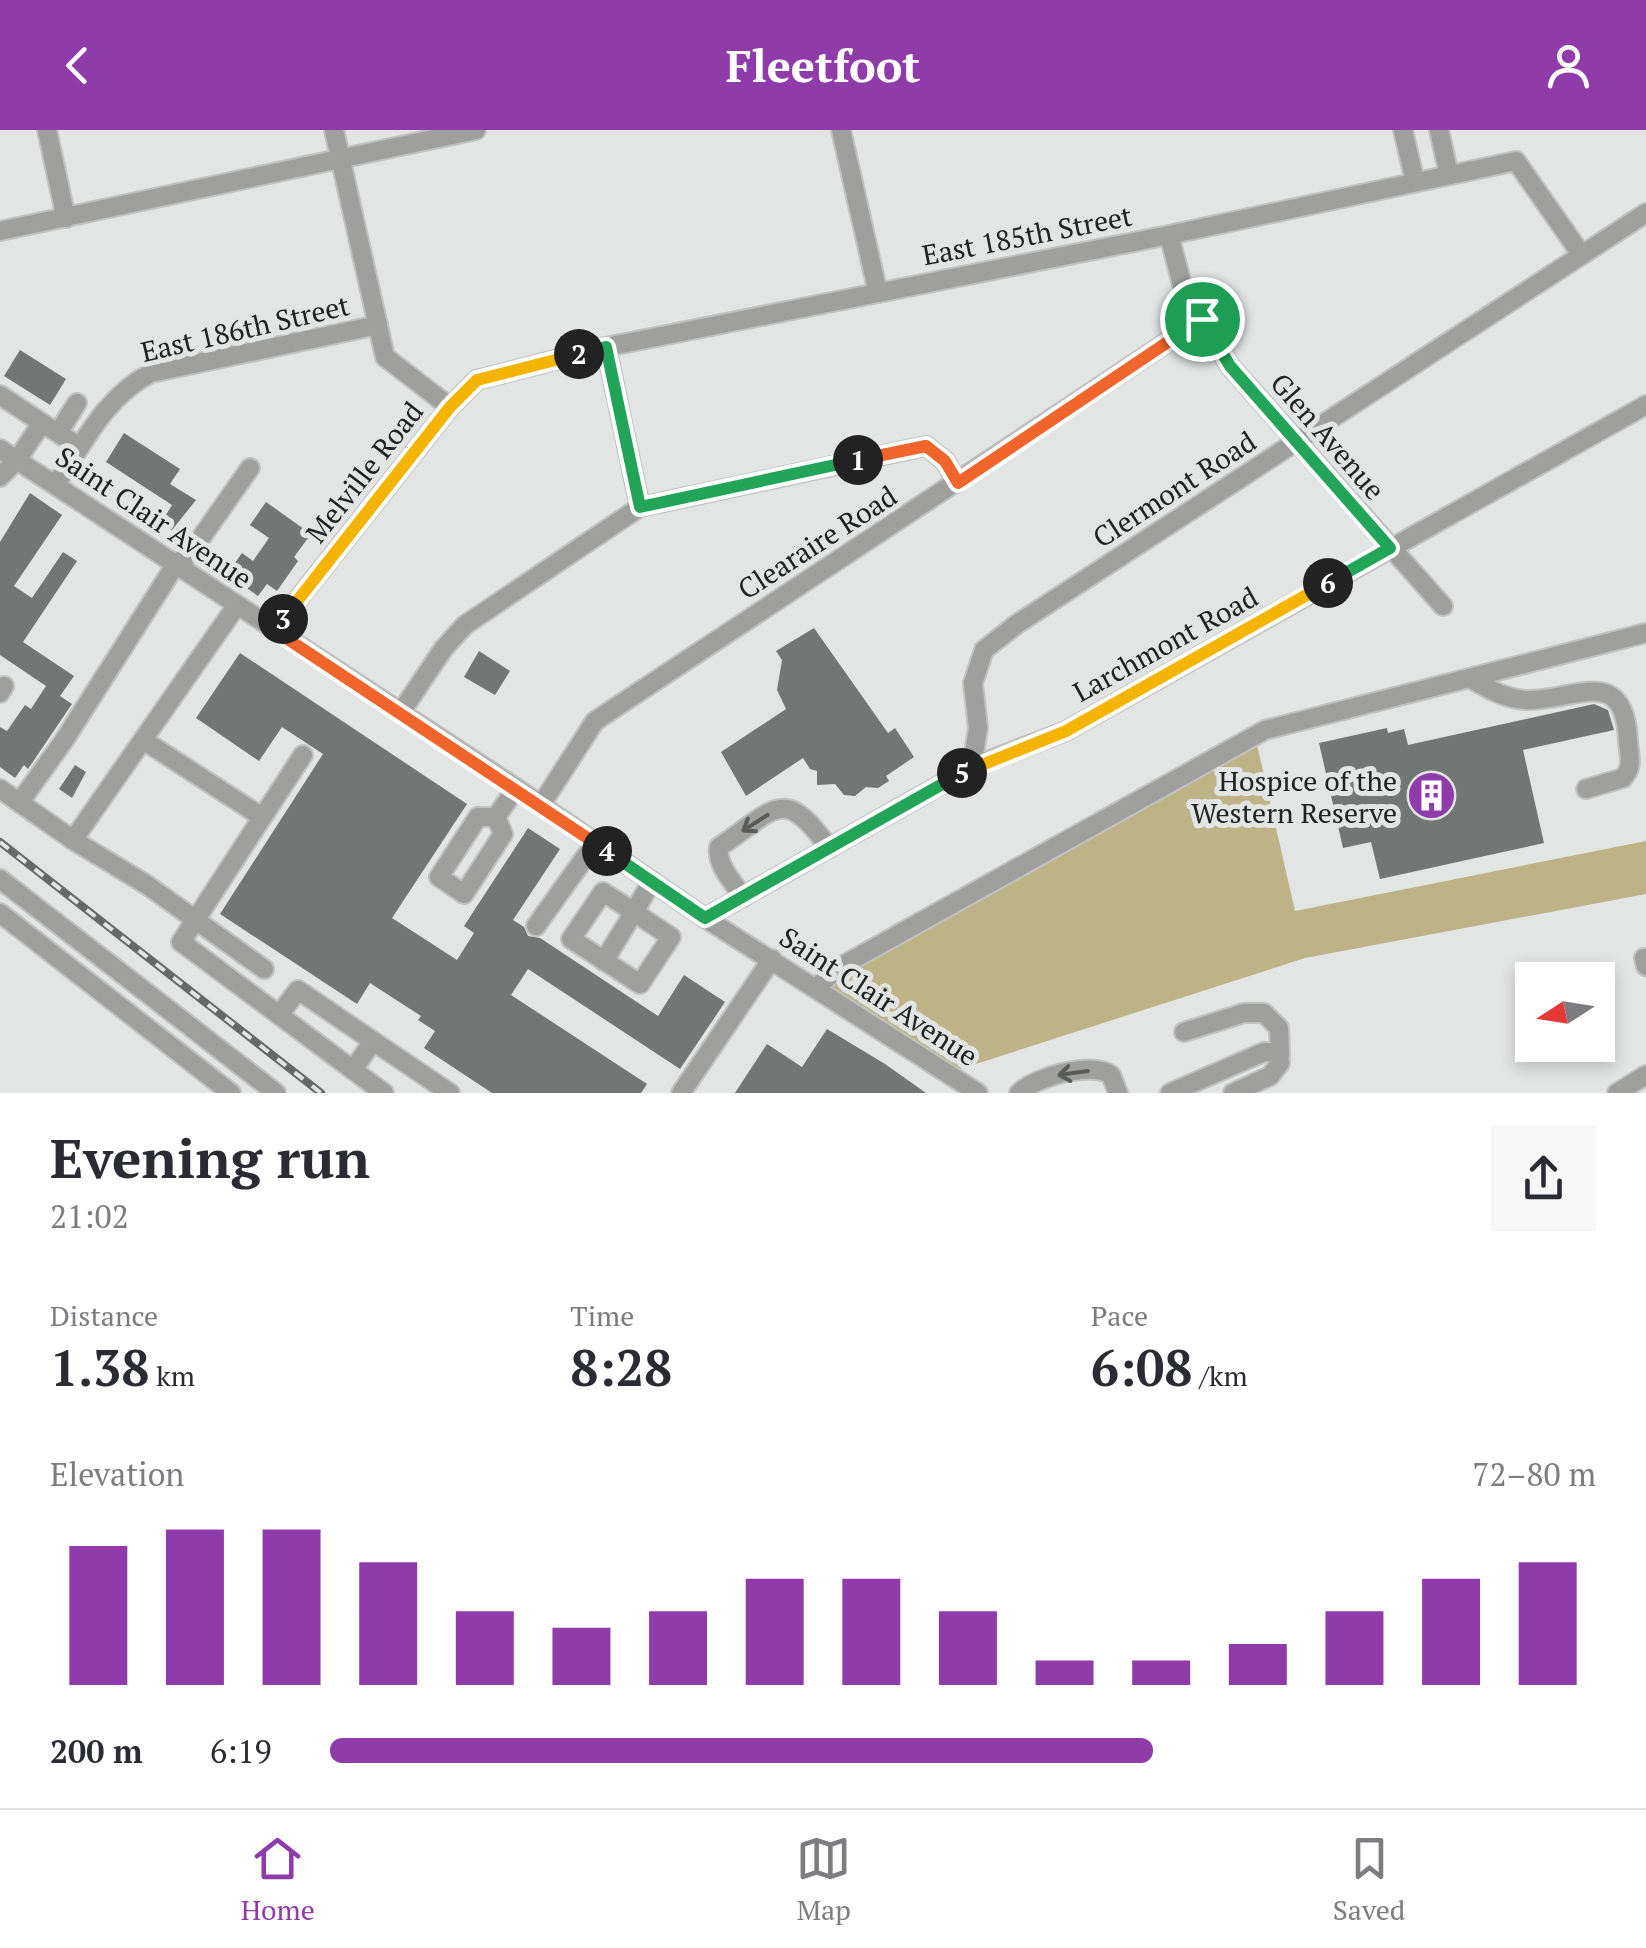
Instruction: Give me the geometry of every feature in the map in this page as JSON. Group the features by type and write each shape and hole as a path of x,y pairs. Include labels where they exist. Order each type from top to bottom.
{"street":[{"path":"47,130 66,218"},
{"name":"Melville Road","path":"274,630 450,407 385,357 334,130"},
{"path":"0,231 476,130"},
{"path":"841,130 878,293"},
{"path":"1403,130 1415,182"},
{"path":"1439,130 1449,175"},
{"name":"East 185th Street","path":"450,407 477,380 606,347 1516,161 1581,254"},
{"name":"Clermont Road","path":"972,767 978,728 973,683 984,650 1017,624 1646,213"},
{"name":"Glen Avenue","path":"1168,235 1184,292 1230,366 1442,606"},
{"name":"Clearaire Road","path":"541,805 595,721 1202,319"},
{"name":"East 186th Street","path":"56,484 110,403 128,385 151,373 378,325"},
{"path":"606,347 640,507"},
{"path":"0,395 80,447"},
{"path":"0,477 77,403"},
{"name":"Larchmont Road","path":"705,918 972,767 1066,731 1646,405"},
{"path":"401,712 444,648 465,625 640,507 926,446 945,461 958,483"},
{"name":"Saint Clair Avenue","path":"0,448 516,788 705,918 978,1093"},
{"path":"20,802 176,564 190,555 250,468"},
{"path":"66,836 143,740 237,605"},
{"path":"816,987 838,968 1265,730 1646,633"},
{"path":"1470,678 1509,698 1530,700 1592,689 1614,699 1626,720 1629,771 1615,781 1586,789"},
{"path":"143,740 262,818"},
{"path":"303,756 181,942 384,1093"},
{"path":"496,817 516,788"},
{"path":"0,789 264,969"},
{"path":"743,896 724,869 719,846 779,807 792,808 808,817 829,848"},
{"path":"536,926 596,842"},
{"path":"0,879 276,1093"},
{"path":"604,960 652,882"},
{"path":"603,892 634,912 671,937 640,984 570,939 603,892"},
{"path":"0,913 231,1093"},
{"path":"681,1093 772,959"},
{"path":"279,1015 298,990 450,1093"},
{"path":"1184,1032 1230,1016 1264,1013 1279,1028 1280,1063 1270,1076 1233,1093"},
{"path":"354,1070 374,1041"},
{"path":"1170,1093 1264,1052 1280,1056"},
{"path":"1019,1093 1048,1076 1096,1070 1111,1075 1118,1093"},
{"path":"1617,1093 1646,1075"}],"shaded area":[{"path":"1255,736 1295,911 1646,841 1646,894 1305,958 948,1073 817,987"}],"building":[{"path":"20,350 66,379 50,405 4,376"},
{"path":"124,433 180,469 170,484 196,500 172,530 161,523 172,505 106,462"},
{"path":"30,493 62,515 14,586 32,598 63,552 77,561 23,642 74,676 60,696 72,704 28,769 24,765 15,778 0,767 0,727 7,731 25,705 31,709 46,686 0,655 0,542"},
{"path":"266,502 311,534 277,591 267,584 258,596 227,574 242,553 253,561 269,538 250,525"},
{"path":"814,628 888,733 895,728 914,757 886,776 889,781 878,788 866,787 855,796 844,795 835,784 817,785 817,771 810,769 803,758 746,796 721,752 786,709 777,690 782,660 776,651"},
{"path":"479,651 510,671 495,695 464,677"},
{"path":"240,653 467,804 392,918 457,960 474,933 464,926 528,828 560,849 513,920 524,927 528,936 540,938 658,1016 684,975 725,1002 680,1069 528,969 511,995 647,1084 641,1093 492,1093 424,1048 435,1031 418,1020 421,1016 370,983 357,1004 220,914 323,754 282,727 259,761 196,718"},
{"name":"Hospice of the Western Reserve","path":"1594,704 1608,710 1614,730 1523,750 1544,843 1380,879 1371,842 1343,848 1319,743 1387,728 1388,733 1404,729 1408,745"},
{"path":"75,765 86,772 72,798 59,789"},
{"path":"827,1029 926,1093 735,1093 767,1044 802,1067"}],"railway":[{"path":"0,842 321,1093"}],"place":[{"name":"Hospice of the Western Reserve","path":"1432,796"}],"route":[{"path":"1202,319 1230,366 1390,548 1066,731 972,767 705,918 516,788 274,630 450,407 477,380 606,347 640,507 926,446 945,461 958,483 1202,319"}]}
